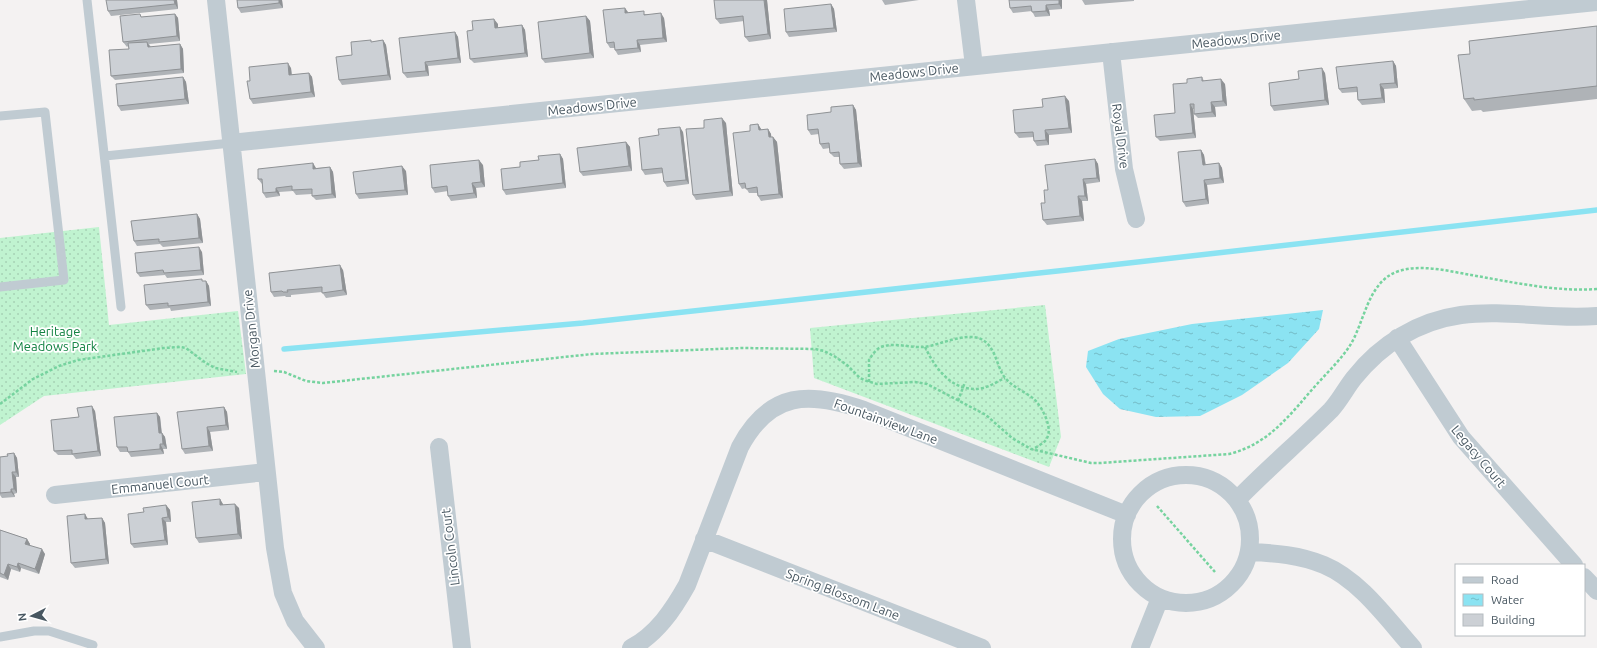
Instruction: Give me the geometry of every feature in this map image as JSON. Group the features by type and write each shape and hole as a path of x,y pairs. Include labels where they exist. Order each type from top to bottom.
{"street":[{"name":"Morgan Drive","path":"216,0 275,548 283,593 295,621 316,648"},
{"path":"966,0 974,66"},
{"name":"Meadows Drive","path":"231,143 1597,2"},
{"name":"Royal Drive","path":"1111,52 1124,168 1136,219"},
{"path":"1237,500 1333,408 1353,378 1365,364 1397,338 1426,323 1460,315 1491,312 1546,317 1597,316"},
{"name":"Legacy Court","path":"1397,338 1461,437 1573,564"},
{"name":"Fountainview Lane","path":"631,648 656,629 671,611 686,585 740,447 747,434 756,422 769,412 784,404 808,398 831,400 864,410 1127,516"},
{"name":"Lincoln Court","path":"439,447 462,648"},
{"name":"Emmanuel Court","path":"54,495 266,472"},
{"path":"1182,475 1206,478 1228,490 1237,500 1243,509 1250,530 1249,552 1243,568 1234,583 1215,597 1194,603 1176,603 1160,598 1140,585 1127,565 1123,553 1122,540 1123,528 1127,516 1140,494 1159,481 1182,475"},
{"name":"Spring Blossom Lane","path":"704,539 982,648"},
{"path":"1249,552 1293,556 1324,565 1337,572 1351,581 1363,592 1413,648"},
{"path":"1585,578 1597,591"},
{"path":"1140,648 1160,598"}],"lane":[{"path":"87,0 121,307"},
{"path":"0,116 45,112 64,280 0,287"},
{"path":"105,156 231,143"},
{"path":"0,637 34,631 49,631 93,645"}],"path":[{"path":"272,370 284,372 306,381 323,383 592,354 677,349 790,347 815,349 824,351 847,365 860,378 869,382 877,384 905,382 927,384 986,415 1012,438 1033,449 1091,463 1100,463 1229,454 1253,446 1270,435 1286,419 1348,348 1359,330 1369,302 1378,286 1398,271 1424,268 1560,288 1597,289"},
{"path":"869,382 869,360 880,347 888,345 925,347 960,338 979,338 991,348 1006,378 1034,400 1046,419 1048,437 1044,442 1033,449"},
{"path":"925,347 932,360 945,377 963,388 984,388 1006,378"},
{"path":"0,404 33,379 64,364 78,360 164,348 186,348 215,368 243,372"},
{"path":"958,401 965,382"},
{"path":"1157,506 1215,572"}],"green space":[{"name":"Heritage Meadows Park","path":"99,227 109,325 238,311 246,374 44,396 0,425 0,238"},
{"path":"1045,305 1061,437 1049,467 814,378 810,328"}],"water":[{"path":"1323,310 1319,329 1288,363 1242,395 1200,416 1156,417 1120,409 1103,394 1086,367 1088,351 1119,339 1192,324"}],"building":[{"path":"106,0 174,0 175,4 108,11"},
{"path":"237,0 279,0 279,3 238,8"},
{"path":"714,0 764,0 768,34 745,37 743,16 716,19"},
{"path":"1009,0 1059,0 1059,4 1046,5 1046,11 1032,12 1031,6 1010,8"},
{"path":"831,4 834,28 786,32 784,9"},
{"path":"625,8 625,13 644,11 644,15 661,13 663,38 637,40 638,48 615,50 614,42 607,43 603,10"},
{"path":"140,14 141,17 175,14 177,36 123,42 120,16"},
{"path":"586,16 590,53 542,59 538,22"},
{"path":"494,19 495,28 522,25 525,53 470,59 467,31 473,30 472,21"},
{"path":"1597,26 1597,86 1474,100 1474,98 1464,99 1458,55 1470,54 1469,41"},
{"path":"455,32 458,58 425,62 426,71 403,73 399,38"},
{"path":"371,40 371,42 383,40 388,75 339,80 336,57 352,55 351,42"},
{"path":"147,42 148,47 180,44 181,69 111,76 109,50 129,49 128,43"},
{"path":"1393,61 1395,83 1380,84 1382,98 1358,100 1357,87 1339,89 1336,67"},
{"path":"288,63 289,75 309,73 311,92 250,99 247,81 250,81 249,67"},
{"path":"1322,68 1325,100 1271,106 1269,83 1299,79 1298,71"},
{"path":"183,77 185,99 118,106 116,84"},
{"path":"1202,77 1202,81 1221,79 1223,101 1211,102 1212,112 1194,114 1194,104 1190,104 1193,133 1156,137 1154,115 1175,113 1173,84 1187,83 1187,79"},
{"path":"1065,96 1069,128 1045,130 1046,140 1034,141 1033,132 1015,133 1013,110 1043,107 1042,99"},
{"path":"853,105 858,163 840,164 839,152 830,153 829,143 820,144 818,129 808,130 807,115 831,112 831,107"},
{"path":"722,118 730,191 693,195 686,129 704,128 704,120"},
{"path":"758,124 759,130 768,129 769,137 773,137 779,194 758,196 757,187 746,189 745,183 739,184 733,133 750,131 750,125"},
{"path":"680,127 686,180 664,182 662,168 642,170 639,138 659,135 658,129"},
{"path":"626,142 629,166 580,172 577,148"},
{"path":"1201,150 1203,165 1219,163 1220,178 1204,180 1206,199 1183,202 1178,152"},
{"path":"560,154 563,183 503,190 501,169 520,167 520,162 539,160 538,156"},
{"path":"1095,159 1097,178 1083,179 1085,196 1078,196 1080,216 1043,220 1041,203 1045,203 1044,190 1048,190 1045,165"},
{"path":"479,160 481,182 472,183 474,193 448,196 447,186 432,188 430,165"},
{"path":"313,163 313,169 330,167 332,194 312,196 312,189 292,190 292,186 276,188 276,192 263,193 262,179 258,179 258,169"},
{"path":"402,166 405,190 356,194 353,172"},
{"path":"197,214 199,238 159,242 159,239 134,241 131,221"},
{"path":"199,247 201,270 164,273 163,270 137,273 135,253"},
{"path":"340,265 343,290 322,293 322,287 287,290 288,292 271,292 269,273"},
{"path":"202,279 202,281 206,281 208,302 168,306 168,303 146,305 144,285"},
{"path":"92,406 98,451 72,454 72,450 54,451 51,420 79,417 77,408"},
{"path":"224,407 226,425 207,427 209,446 182,449 177,412"},
{"path":"157,413 159,433 162,433 163,444 160,444 160,449 128,452 127,447 117,447 114,417"},
{"path":"14,453 16,472 12,472 14,489 11,489 11,492 0,493 0,457 8,456 7,454"},
{"path":"220,499 220,505 235,504 238,534 196,538 192,502"},
{"path":"166,505 168,517 162,518 165,540 131,544 128,514 144,512 143,508"},
{"path":"85,514 85,519 102,518 106,559 71,563 67,516"},
{"path":"0,530 27,539 25,544 42,549 35,569 18,563 17,567 8,564 4,575 0,573"}],"waterway":[{"path":"284,349 583,323 1597,210"}]}
